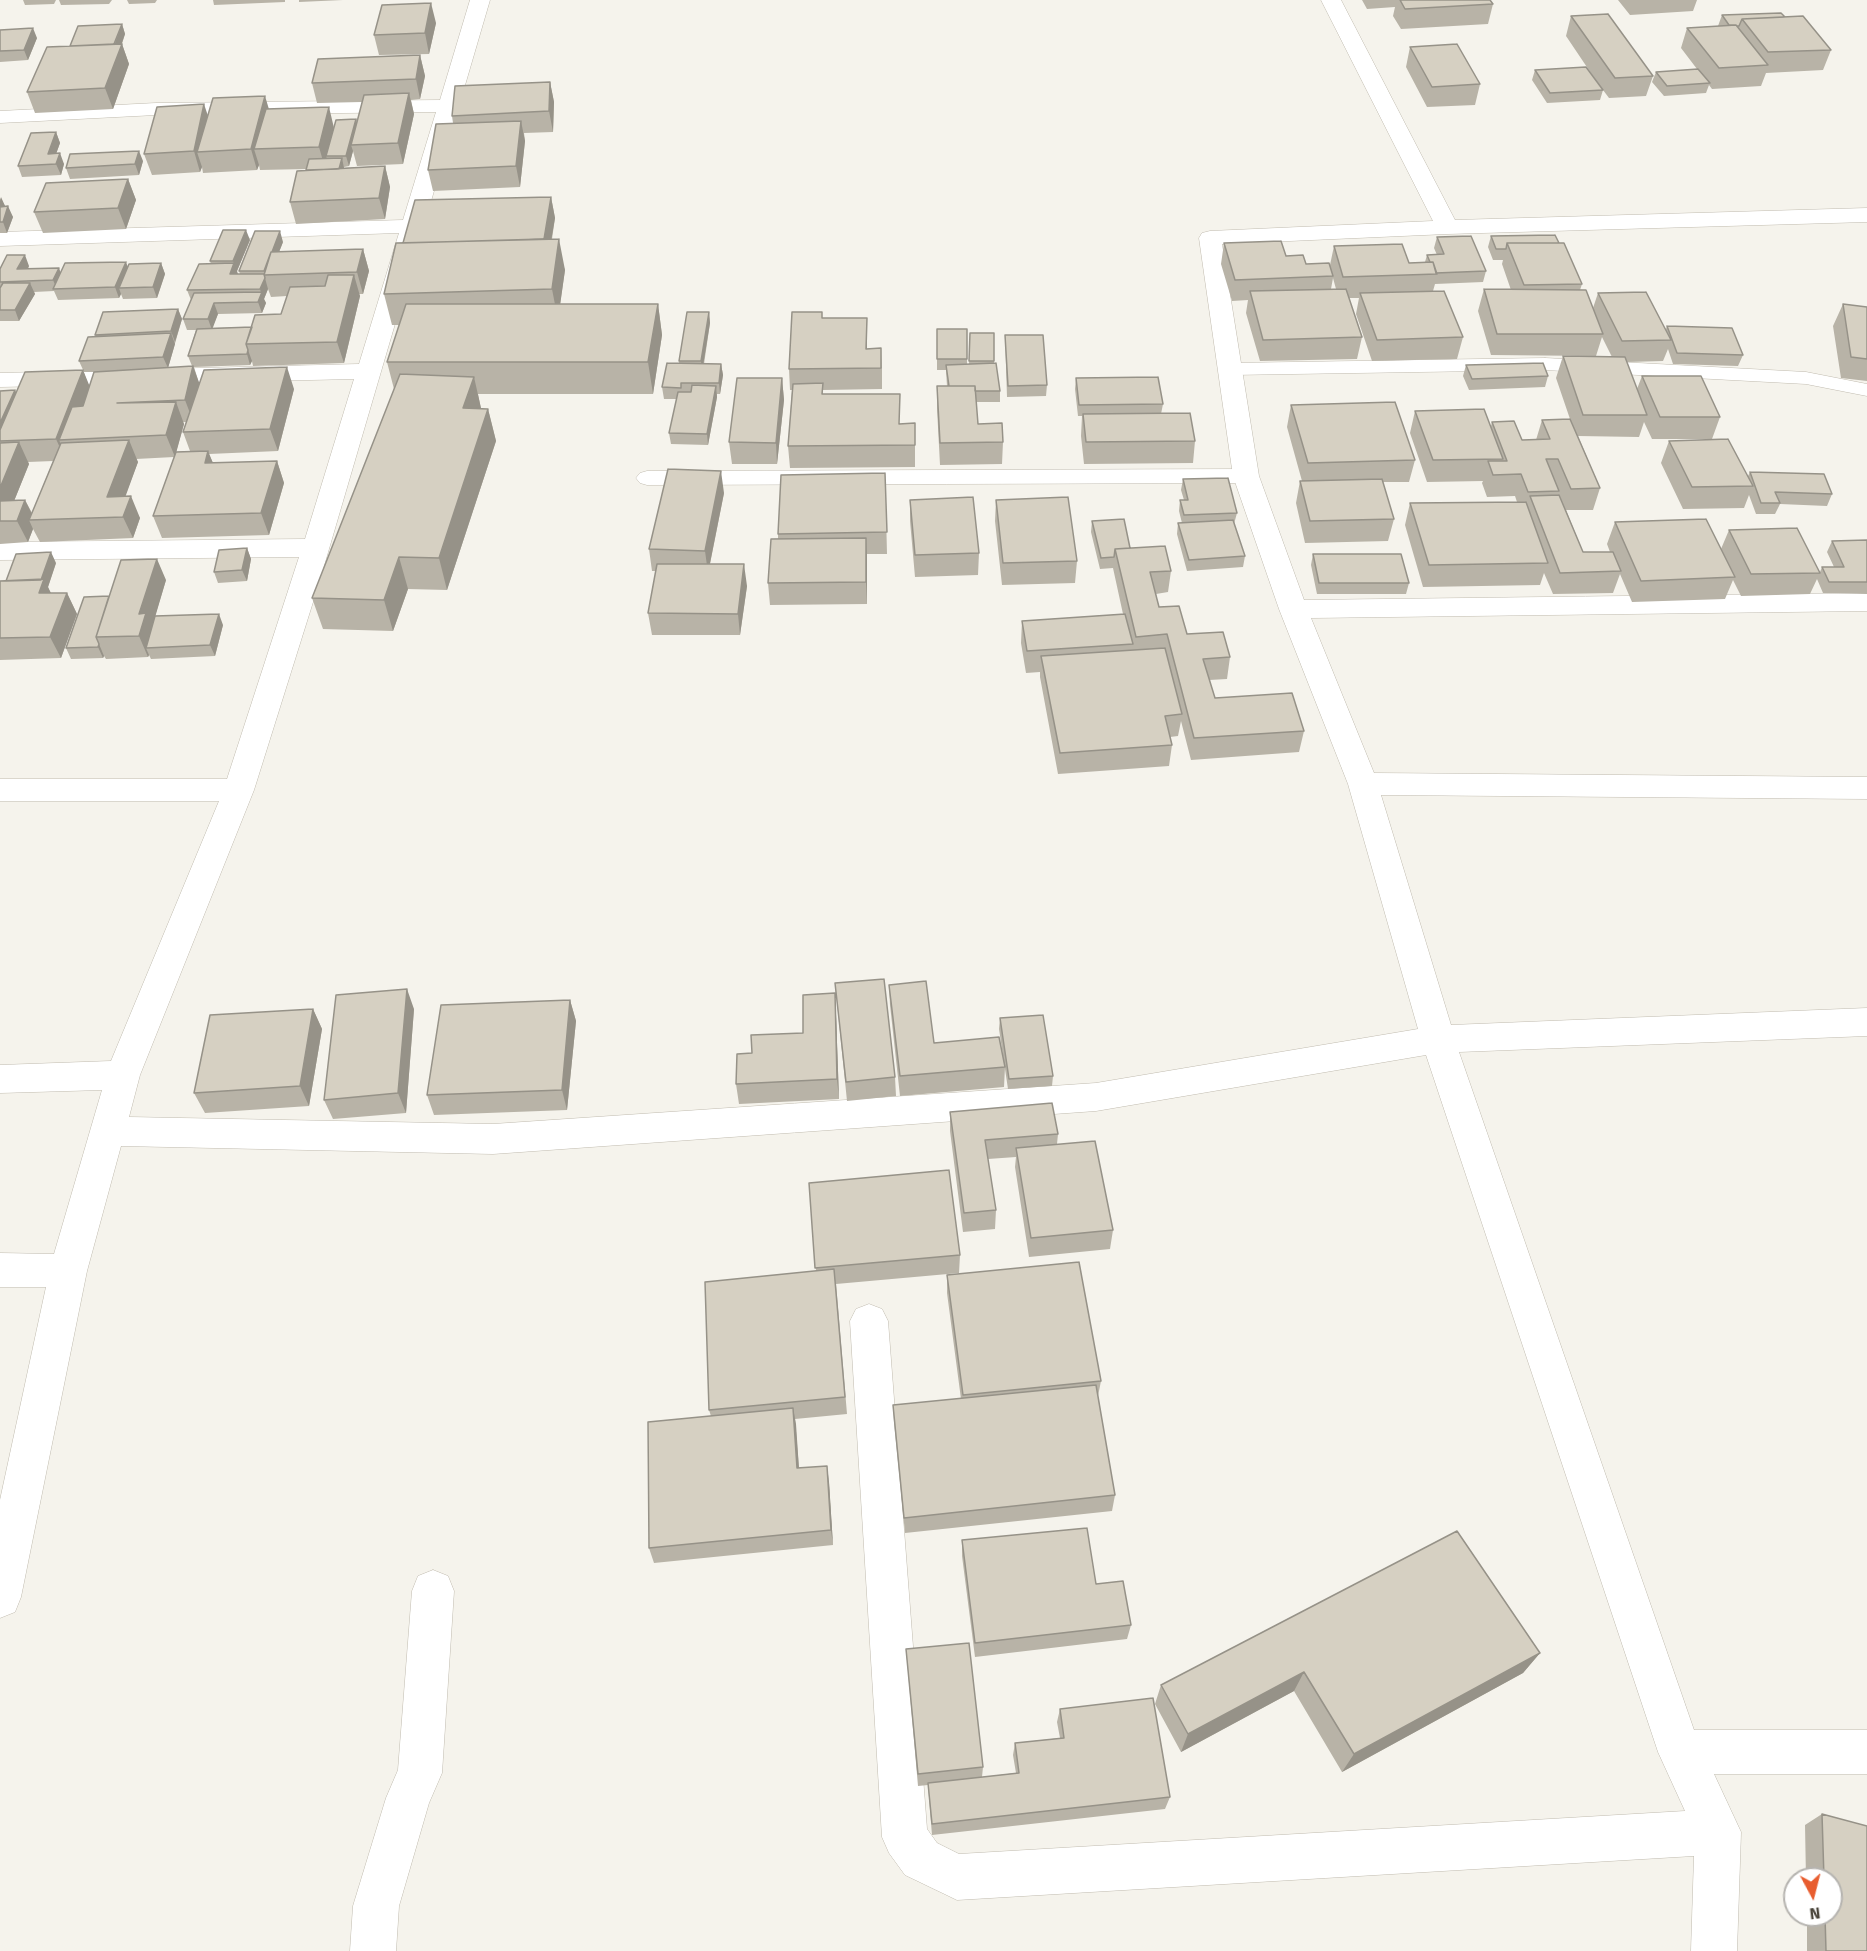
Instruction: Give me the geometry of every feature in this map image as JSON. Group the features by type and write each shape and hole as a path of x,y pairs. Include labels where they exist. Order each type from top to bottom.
{"street":[{"path":"0,1597 68,1271 123,1075 239,790 414,226 480,0"},
{"path":"1331,0 1448,226"},
{"path":"0,117 179,108 450,106"},
{"path":"1714,1951 1718,1833 1680,1752 1438,1039 1363,784 1293,609 1245,476 1210,238 1448,226 1867,216"},
{"path":"0,239 414,226"},
{"path":"0,380 370,370"},
{"path":"0,551 315,548"},
{"path":"1293,609 1867,602"},
{"path":"1363,784 1867,788"},
{"path":"0,790 239,790"},
{"path":"108,1131 493,1139 1096,1097 1438,1039 1867,1022"},
{"path":"0,1079 123,1075"},
{"path":"0,1270 68,1271"},
{"path":"869,1321 905,1837 921,1859 957,1877 1718,1833"},
{"path":"374,1951 376,1906 408,1798 420,1773 433,1591"},
{"path":"1680,1752 1867,1752"}],"lane":[{"path":"1230,369 1545,363 1806,378 1867,390"},
{"path":"647,478 1245,476"}],"building":[{"path":"1400,0 1490,0 1493,4 1405,9"},
{"path":"431,3 425,33 374,35 382,5"},
{"path":"1781,13 1785,17 1742,19 1739,26 1729,25 1722,15"},
{"path":"1608,14 1653,76 1615,78 1571,16"},
{"path":"1803,16 1831,50 1768,52 1742,19"},
{"path":"122,24 114,44 70,46 78,26"},
{"path":"1736,25 1768,65 1719,68 1687,28"},
{"path":"33,28 24,50 0,51 0,30"},
{"path":"122,44 105,88 27,92 47,47"},
{"path":"1457,44 1480,84 1432,87 1410,47"},
{"path":"420,55 416,79 312,83 318,59"},
{"path":"1586,67 1603,90 1550,93 1535,70"},
{"path":"1698,69 1710,83 1667,86 1656,72"},
{"path":"550,82 549,111 452,116 455,86"},
{"path":"409,93 398,143 351,145 364,95"},
{"path":"265,96 251,149 197,152 213,98"},
{"path":"204,104 194,151 144,154 157,107"},
{"path":"329,107 319,147 254,149 266,109"},
{"path":"356,119 346,156 326,156 336,120"},
{"path":"521,121 516,166 428,170 436,124"},
{"path":"56,132 48,154 60,153 56,164 18,166 31,133"},
{"path":"139,151 135,164 66,168 70,154"},
{"path":"342,158 339,169 306,170 309,159"},
{"path":"385,166 379,198 290,202 297,171"},
{"path":"128,179 118,208 34,212 46,183"},
{"path":"551,197 544,239 403,243 415,200"},
{"path":"8,206 3,222 0,222 0,207"},
{"path":"223,230 246,230 233,261 210,261"},
{"path":"255,231 280,231 264,271 239,271"},
{"path":"1555,235 1559,243 1507,243 1506,249 1496,249 1491,236"},
{"path":"1471,236 1486,271 1436,273 1433,262 1430,262 1427,255 1444,254 1437,237"},
{"path":"559,239 552,289 384,294 396,243"},
{"path":"1281,241 1286,256 1303,255 1306,264 1329,263 1333,276 1235,280 1224,243"},
{"path":"1507,243 1564,243 1582,284 1524,285"},
{"path":"1402,244 1409,263 1433,262 1437,274 1343,277 1334,246"},
{"path":"363,249 357,272 264,275 271,252"},
{"path":"7,255 25,255 17,269 59,268 53,280 0,282 0,269"},
{"path":"126,262 115,287 53,289 65,263"},
{"path":"161,263 153,287 119,288 129,264"},
{"path":"234,263 230,274 264,274 265,278 260,289 187,290 199,264"},
{"path":"328,275 354,275 337,342 246,344 255,315 281,314 290,287 325,286"},
{"path":"3,283 30,283 15,310 0,310 0,288"},
{"path":"1346,289 1362,337 1263,340 1250,291"},
{"path":"1484,289 1586,290 1603,334 1497,334"},
{"path":"1444,291 1463,337 1377,340 1360,293"},
{"path":"262,292 258,302 214,303 208,319 183,319 194,293"},
{"path":"1646,292 1671,340 1622,341 1598,293"},
{"path":"406,304 658,304 648,362 387,362"},
{"path":"1843,304 1867,307 1867,359 1851,357"},
{"path":"178,309 171,331 95,335 103,312"},
{"path":"687,312 709,312 701,361 679,361"},
{"path":"792,312 822,312 822,318 867,318 866,349 881,348 881,368 789,369"},
{"path":"1667,326 1732,328 1743,355 1677,353"},
{"path":"252,327 246,344 247,354 188,356 197,329"},
{"path":"937,329 967,329 967,359 937,359"},
{"path":"171,333 163,357 79,361 88,337"},
{"path":"970,333 994,333 994,361 969,361"},
{"path":"1005,335 1043,335 1047,385 1008,386"},
{"path":"1563,356 1625,357 1647,415 1583,415"},
{"path":"667,363 721,364 719,383 681,383 681,388 662,387"},
{"path":"996,363 1000,391 975,391 975,386 949,386 946,365"},
{"path":"1543,363 1548,376 1472,379 1466,365"},
{"path":"193,366 185,400 117,403 176,402 166,435 59,440 72,407 83,406 94,372"},
{"path":"287,367 270,429 183,432 204,370"},
{"path":"83,370 56,439 0,441 0,430 25,372"},
{"path":"400,374 474,377 463,408 488,409 439,558 399,557 384,600 312,598"},
{"path":"1642,376 1701,376 1720,417 1660,417"},
{"path":"1158,377 1163,404 1079,405 1076,378"},
{"path":"737,378 782,378 776,443 729,442"},
{"path":"823,383 822,394 900,394 899,424 915,423 915,445 788,446 793,384"},
{"path":"692,385 716,386 707,434 669,433 678,392 691,392"},
{"path":"937,386 975,386 978,424 1002,423 1003,442 940,443"},
{"path":"15,390 0,423 0,391"},
{"path":"1395,402 1415,460 1308,463 1291,405"},
{"path":"1484,409 1503,459 1433,460 1415,411"},
{"path":"1190,413 1195,441 1086,442 1083,414"},
{"path":"1570,419 1600,488 1571,489 1558,459 1546,459 1559,491 1528,492 1521,474 1493,475 1488,461 1507,461 1492,422 1514,421 1522,440 1550,439 1542,420"},
{"path":"1728,439 1753,486 1692,487 1669,441"},
{"path":"129,440 107,497 131,496 123,517 29,520 61,443"},
{"path":"19,442 0,488 0,443"},
{"path":"208,451 205,463 277,461 261,513 153,516 176,452"},
{"path":"668,469 721,471 705,551 649,549"},
{"path":"1750,472 1824,474 1832,494 1775,492 1780,503 1761,503"},
{"path":"885,473 887,532 778,534 781,475"},
{"path":"1228,478 1237,513 1184,515 1180,500 1188,500 1183,479"},
{"path":"1382,479 1394,519 1310,521 1300,481"},
{"path":"1559,495 1583,552 1613,552 1621,571 1560,573 1530,496"},
{"path":"973,497 979,553 915,555 910,500"},
{"path":"1068,497 1077,561 1003,563 996,500"},
{"path":"25,500 17,521 0,521 0,501"},
{"path":"1526,502 1548,563 1429,565 1410,503"},
{"path":"1124,519 1130,548 1115,549 1114,557 1101,558 1092,521"},
{"path":"1706,519 1735,577 1641,581 1615,522"},
{"path":"1233,520 1245,556 1189,560 1178,523"},
{"path":"1797,528 1820,573 1751,574 1729,530"},
{"path":"866,538 866,582 768,583 771,539"},
{"path":"1867,540 1867,582 1829,582 1822,567 1844,567 1832,541"},
{"path":"1165,546 1171,571 1150,572 1159,607 1179,606 1187,634 1223,632 1230,657 1203,659 1215,698 1292,693 1304,731 1194,738 1167,634 1136,637 1115,549"},
{"path":"247,548 242,570 214,572 219,550"},
{"path":"51,552 41,580 6,581 16,554"},
{"path":"1313,554 1401,554 1409,583 1319,583"},
{"path":"157,559 139,614 146,613 139,636 96,637 121,560"},
{"path":"657,564 744,564 738,614 648,613"},
{"path":"44,579 39,593 67,593 50,637 0,638 0,581"},
{"path":"109,596 96,637 98,647 66,648 84,597"},
{"path":"219,614 210,645 146,648 155,616"},
{"path":"1125,614 1133,644 1027,651 1022,621"},
{"path":"1165,648 1182,714 1165,716 1172,745 1060,753 1041,656"},
{"path":"884,979 895,1077 846,1082 835,983"},
{"path":"926,981 934,1043 999,1037 1005,1067 900,1076 889,985"},
{"path":"407,989 398,1093 324,1100 336,995"},
{"path":"835,993 837,1079 736,1084 737,1054 752,1053 751,1035 803,1033 803,995"},
{"path":"570,1000 562,1090 427,1095 441,1005"},
{"path":"313,1009 300,1086 194,1093 210,1015"},
{"path":"1043,1015 1053,1076 1009,1079 1000,1018"},
{"path":"1052,1103 1058,1134 985,1140 996,1210 964,1213 950,1112"},
{"path":"1095,1141 1113,1230 1031,1238 1016,1148"},
{"path":"949,1170 960,1255 815,1268 809,1183"},
{"path":"1079,1262 1101,1381 963,1395 947,1275"},
{"path":"834,1269 845,1397 709,1410 705,1282"},
{"path":"1096,1385 1115,1495 904,1518 893,1405"},
{"path":"793,1408 797,1468 827,1466 831,1530 649,1548 648,1422"},
{"path":"1087,1528 1096,1584 1123,1581 1131,1625 975,1643 962,1540"},
{"path":"1457,1531 1540,1653 1354,1754 1304,1672 1188,1734 1161,1685"},
{"path":"969,1643 983,1767 918,1774 906,1649"},
{"path":"1153,1698 1170,1797 932,1824 928,1783 1019,1773 1015,1743 1064,1738 1060,1709"},
{"path":"1822,1814 1867,1826 1867,1951 1826,1951 1825,1927 1843,1927 1843,1867 1824,1867"}]}
